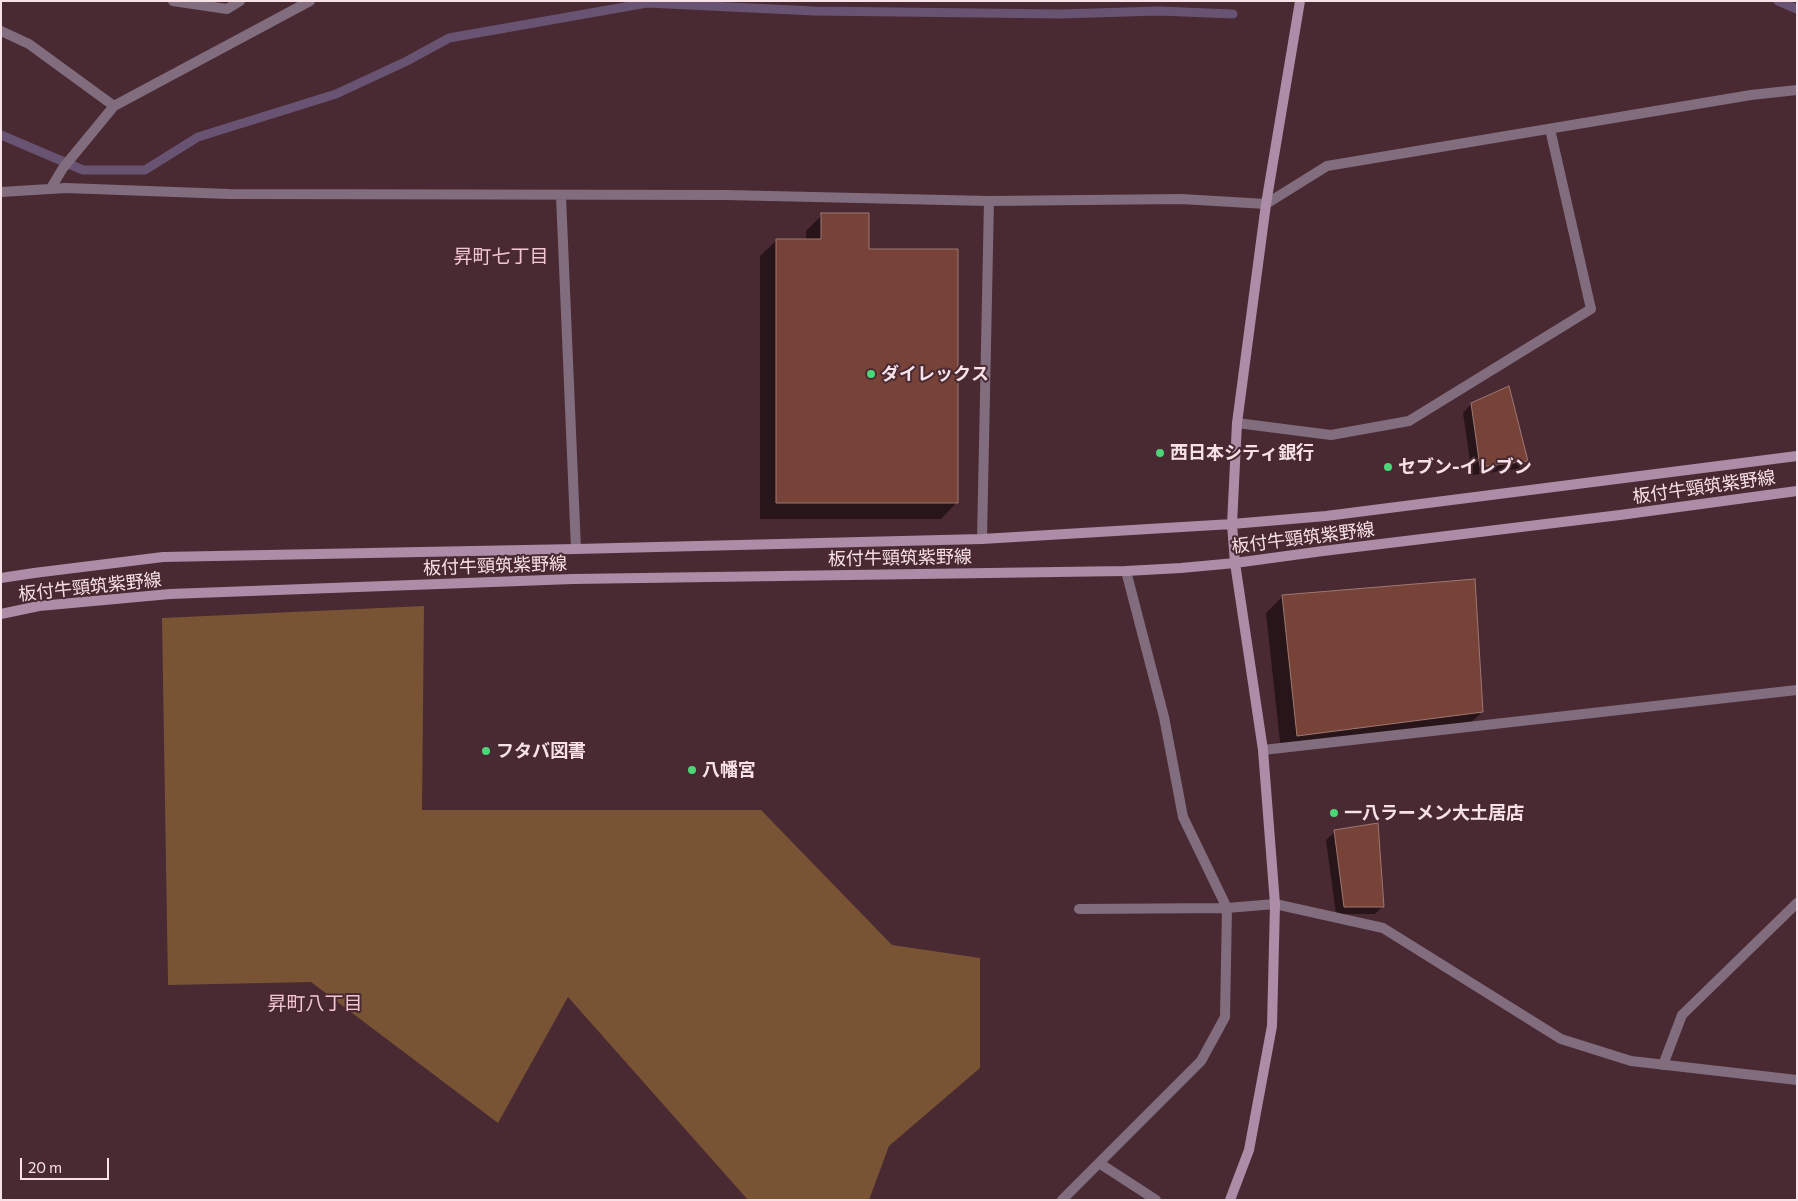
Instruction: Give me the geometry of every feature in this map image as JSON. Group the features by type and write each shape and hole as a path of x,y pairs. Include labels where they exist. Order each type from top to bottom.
{"main road":[{"path":"1230,1200 1248,1150 1272,1026 1275,904 1263,750 1235,563 1232,524 1237,424 1266,204 1300,1"},
{"name":"板付牛頸筑紫野線","path":"1,578 163,557 982,539 1232,524 1326,516 1797,456"},
{"name":"板付牛頸筑紫野線","path":"1,614 39,606 170,594 573,579 1126,572 1235,563 1323,550 1620,515 1797,491"}],"street":[{"path":"173,1 227,9 240,1"},
{"path":"51,188 75,152 114,106 310,1"},
{"path":"1,31 28,44 114,106"},
{"path":"1,192 51,188 229,194 726,195 989,201 1181,199 1266,204 1327,166 1751,95 1797,90"},
{"path":"1237,424 1331,435 1409,421 1591,309 1550,128"},
{"path":"560,196 576,549"},
{"path":"982,539 989,201"},
{"path":"1062,1200 1201,1061 1225,1017 1228,908 1183,817 1164,717 1126,572"},
{"path":"1263,750 1797,690"},
{"path":"1663,1065 1682,1015 1797,903"},
{"path":"1079,909 1228,908 1275,904 1382,928 1561,1038 1631,1061 1797,1080"},
{"path":"1099,1163 1156,1200"}],"shaded area":[{"path":"424,606 422,810 761,810 892,945 980,958 980,1068 889,1146 869,1200 748,1200 568,997 498,1123 311,982 168,985 162,618"}],"building":[{"path":"821,213 869,213 869,249 958,249 958,503 776,503 776,239 821,239"},
{"path":"1509,386 1528,461 1480,467 1471,403"},
{"path":"1475,579 1483,712 1297,736 1282,595"},
{"path":"1378,823 1384,907 1344,907 1334,830"}],"waterway":[{"path":"1778,1 1797,9"},
{"path":"1,135 83,170 145,170 198,137 336,94 407,61 449,38 647,3 814,11 1061,14 1159,11 1233,14"}],"place":[{"name":"ダイレックス","path":"871,374"},
{"name":"西日本シティ銀行","path":"1160,453"},
{"name":"セブン-イレブン","path":"1388,467"},
{"name":"フタバ図書","path":"486,751"},
{"name":"八幡宮","path":"692,770"},
{"name":"一八ラーメン大土居店","path":"1334,813"}],"district":[{"name":"昇町七丁目","path":"501,257"},
{"name":"昇町八丁目","path":"315,1004"}]}
